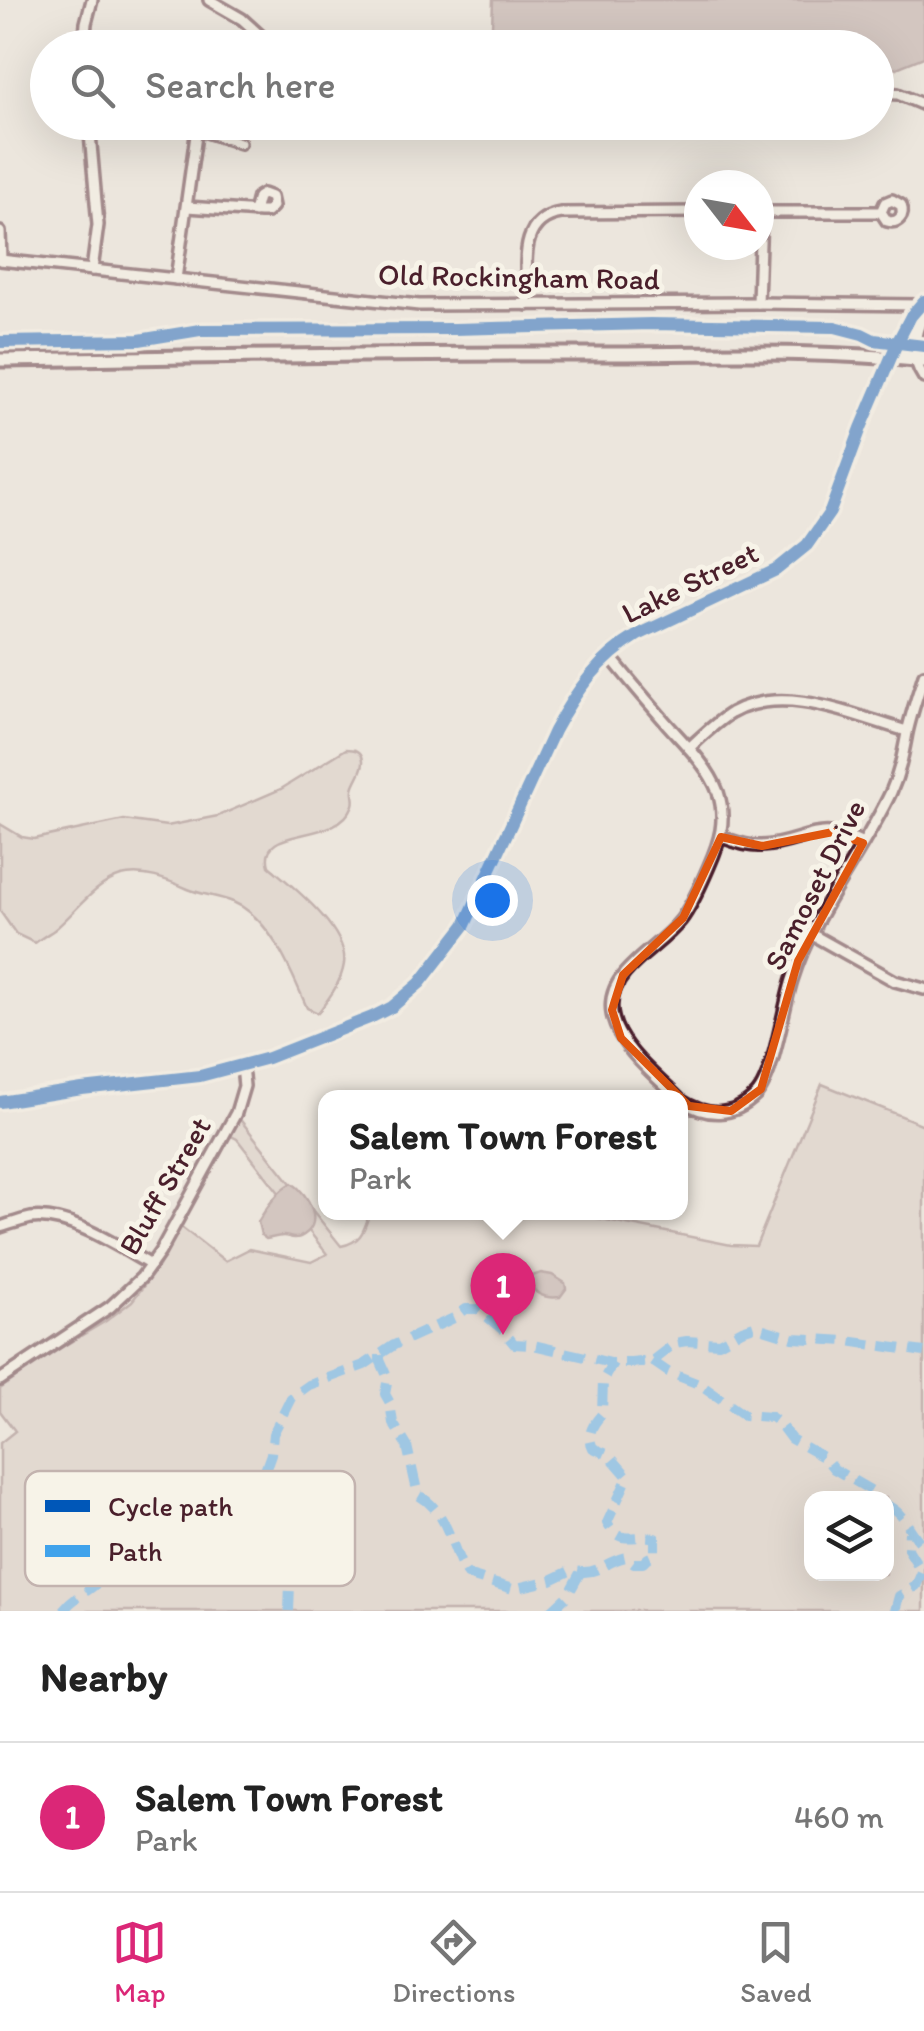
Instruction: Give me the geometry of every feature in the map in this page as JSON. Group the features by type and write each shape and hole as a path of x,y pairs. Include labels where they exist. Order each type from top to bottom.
{"main road":[{"path":"0,360 530,354 777,354 908,359"}],"street":[{"path":"85,30 92,0"},
{"path":"209,0 254,30"},
{"path":"894,94 924,106"},
{"path":"91,140 98,225 92,270"},
{"path":"176,279 193,140"},
{"path":"232,140 240,143"},
{"path":"186,207 254,212"},
{"path":"528,305 530,236 536,224 548,216 684,212"},
{"path":"774,212 881,212"},
{"path":"0,232 0,260"},
{"name":"Old Rockingham Road","path":"0,260 406,304 922,306"},
{"path":"758,303 759,260"},
{"path":"922,306 896,344 924,378"},
{"path":"908,359 922,306"},
{"name":"Lake Street","path":"0,1102 200,1076 242,1066 392,1007 420,983 466,924 554,731 582,684 608,655 647,630 776,570 808,545 830,512 860,428 908,359"},
{"path":"608,655 710,776 721,804 721,837 762,846 833,832 862,843"},
{"name":"Samoset Drive","path":"688,1103 703,1112 718,1114 744,1104 761,1089 792,978 811,934 898,775 924,675"},
{"path":"689,748 734,711 780,699 802,701 907,731"},
{"name":"Samoset Drive","path":"670,1090 620,1038 612,1010 614,995 623,975 682,918 721,837"},
{"path":"811,934 896,980 924,988"},
{"name":"Bluff Street","path":"0,1380 110,1307 151,1265 236,1114 244,1086 242,1066"},
{"path":"0,1227 32,1218 61,1221 151,1265"}],"highlighted area":[{"path":"833,832 863,843 798,961 761,1089 731,1111 689,1106 621,1038 612,1010 623,975 683,918 721,837 762,846"}],"shaded area":[{"path":"493,0 924,0 924,57 894,69 894,30 492,27"},
{"path":"346,749 359,752 363,764 353,789 353,805 344,818 275,844 269,853 269,866 329,923 343,951 340,978 318,1013 307,1008 269,933 246,909 164,879 138,874 111,880 35,943 16,934 0,911 0,824 22,837 34,839 124,820 167,826 218,816 281,789"},
{"path":"822,1084 924,1125 924,1611 0,1611 0,1443 15,1431 0,1411 0,1389 132,1301 159,1266 180,1226 225,1261 249,1249 311,1262 327,1254 237,1139 231,1136 225,1140 238,1117 341,1246 358,1238 367,1220 607,1220 731,1245 756,1246"},
{"path":"292,1183 309,1202 312,1225 298,1238 266,1239 258,1222 277,1195"},
{"path":"541,1273 565,1283 560,1297 535,1291 532,1276"}],"marked path":[{"path":"265,1471 273,1434 291,1398 309,1385 364,1365 394,1345 466,1309 478,1309 514,1344 611,1363 652,1361 675,1343 719,1343 754,1326 793,1338 924,1352"},
{"path":"380,1355 388,1378 385,1394 393,1423 407,1446 418,1495 443,1520 466,1573 513,1589 551,1580 572,1570 588,1572 626,1557 643,1563 655,1555 655,1538 623,1537 607,1523 628,1477 609,1455 593,1448 590,1434 602,1414 603,1380 613,1363"},
{"path":"652,1361 701,1385 744,1415 771,1417 791,1439 872,1491"},
{"path":"894,1510 924,1546"},
{"path":"895,1611 899,1596 916,1586 922,1572 908,1549 909,1532"},
{"path":"551,1611 568,1595 580,1573"},
{"path":"63,1611 93,1586"},
{"path":"289,1611 290,1586"}],"cycle path":[{"path":"0,1102 200,1076 268,1058 372,1017 392,1007 420,983 465,925 554,731 589,677 611,654 638,635 776,570 807,545 830,512 898,341 924,301"},
{"path":"0,342 139,340 200,330 650,324 835,327 874,340 924,346"}],"place":[{"name":"Salem Town Forest","path":"503,1335"}]}
